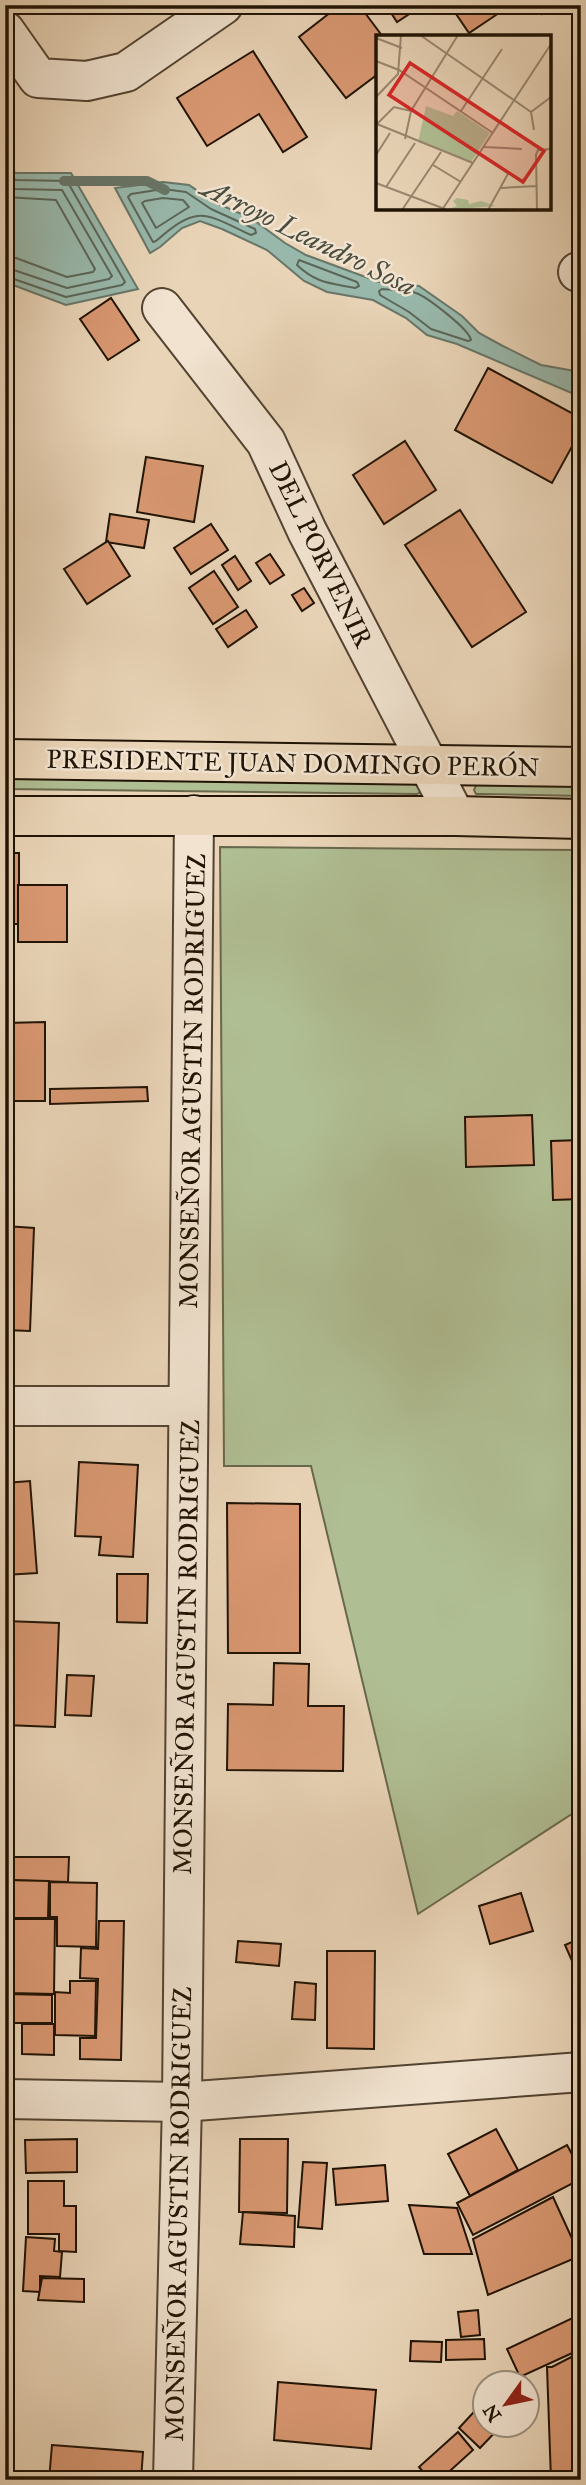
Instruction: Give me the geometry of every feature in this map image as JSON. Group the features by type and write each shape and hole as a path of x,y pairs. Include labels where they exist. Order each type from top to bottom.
{"main road":[{"name":"PRESIDENTE JUAN DOMINGO PERÓN","path":"5,759 581,767"},
{"name":"PRESIDENTE JUAN DOMINGO PERÓN","path":"5,816 455,816 581,819"}],"street":[{"path":"5,32 38,78 87,81 126,72 223,5"},
{"name":"DEL PORVENIR","path":"162,308 266,442 307,531 455,816"},
{"name":"MONSEÑOR AGUSTIN RODRIGUEZ","path":"173,2480 182,2102 194,815"},
{"path":"5,1406 188,1406"},
{"path":"5,2099 182,2102 581,2072"}],"green space":[{"path":"5,778 417,783 424,791 417,794 5,789"},
{"path":"477,783 581,783 581,796 476,794 474,790"},
{"path":"220,847 581,850 581,1808 418,1914 311,1466 224,1466"}],"water":[{"path":"5,168 16,173 71,173 138,289 66,305 5,282"},
{"path":"163,182 189,185 214,202 251,218 306,255 379,282 419,286 462,316 479,333 501,345 541,365 581,372 581,397 457,344 427,335 406,318 373,300 327,292 304,281 267,250 200,221 182,228 150,253 115,188"}],"building":[{"path":"340,5 359,5 382,35 376,35 376,76 346,98 299,37"},
{"path":"386,5 423,5 397,22"},
{"path":"450,5 511,5 469,33"},
{"path":"537,5 555,5 542,14"},
{"path":"253,51 307,137 283,152 259,114 207,146 177,98"},
{"path":"111,298 139,340 108,360 80,319"},
{"path":"488,368 581,418 581,430 552,483 455,430"},
{"path":"405,441 436,490 384,524 353,475"},
{"path":"146,457 203,466 194,522 137,512"},
{"path":"460,510 526,612 472,647 405,545"},
{"path":"110,514 149,520 144,548 106,542"},
{"path":"211,524 228,550 191,574 174,548"},
{"path":"108,541 130,576 87,604 64,569"},
{"path":"270,554 284,575 270,584 256,563"},
{"path":"235,556 251,581 238,590 222,565"},
{"path":"214,571 238,607 213,624 189,588"},
{"path":"304,588 314,603 302,611 292,595"},
{"path":"246,610 257,627 228,647 216,629"},
{"path":"5,853 19,853 19,924 5,924"},
{"path":"18,885 67,885 67,942 18,942"},
{"path":"45,1022 45,1101 5,1101 5,1023"},
{"path":"147,1087 148,1101 50,1104 50,1089"},
{"path":"532,1115 534,1165 466,1167 465,1117"},
{"path":"581,1140 581,1199 553,1200 551,1141"},
{"path":"5,1226 34,1228 30,1331 5,1330"},
{"path":"79,1462 138,1465 133,1557 99,1555 101,1537 75,1536"},
{"path":"30,1481 37,1573 5,1575 5,1483"},
{"path":"227,1503 300,1504 300,1653 228,1653"},
{"path":"117,1574 148,1574 147,1623 117,1622"},
{"path":"5,1621 59,1623 55,1727 5,1725"},
{"path":"274,1663 309,1664 308,1706 344,1706 343,1771 227,1770 228,1704 273,1705"},
{"path":"67,1675 94,1676 91,1716 65,1715"},
{"path":"5,1857 69,1857 68,1882 5,1880"},
{"path":"5,1880 49,1881 48,1918 5,1918"},
{"path":"50,1882 97,1883 96,1947 57,1946 57,1917 50,1917"},
{"path":"521,1893 533,1931 490,1944 479,1906"},
{"path":"11,1919 55,1919 54,1994 11,1993"},
{"path":"99,1921 124,1921 121,2060 80,2059 80,2038 96,2038 98,1979 80,1978 81,1948 98,1949"},
{"path":"581,1938 581,1981 565,1945"},
{"path":"238,1941 281,1944 279,1966 236,1962"},
{"path":"327,1951 375,1951 374,2049 327,2048"},
{"path":"5,1966 9,1966 8,1994 52,1995 52,2023 5,2023"},
{"path":"70,1981 96,1981 95,2036 55,2035 55,1992 70,1993"},
{"path":"295,1982 316,1984 315,2020 292,2019"},
{"path":"22,2024 54,2024 54,2055 22,2054"},
{"path":"496,2129 518,2170 470,2196 448,2154"},
{"path":"77,2139 77,2172 26,2173 25,2140"},
{"path":"240,2139 288,2139 287,2213 239,2212"},
{"path":"567,2145 581,2171 581,2179 473,2235 457,2203"},
{"path":"303,2162 327,2163 322,2229 298,2227"},
{"path":"385,2165 388,2201 336,2205 333,2169"},
{"path":"28,2181 64,2181 64,2206 76,2206 76,2252 59,2251 59,2234 28,2234"},
{"path":"553,2197 580,2256 488,2295 473,2239"},
{"path":"409,2205 457,2208 472,2254 424,2254"},
{"path":"243,2212 295,2216 294,2247 240,2244"},
{"path":"5,2226 10,2226 12,2290 5,2290"},
{"path":"26,2237 55,2239 54,2251 62,2252 60,2277 40,2276 40,2292 23,2291"},
{"path":"42,2278 84,2279 84,2302 38,2300"},
{"path":"478,2310 480,2335 461,2337 458,2312"},
{"path":"581,2314 581,2349 535,2370 517,2370 507,2349"},
{"path":"484,2339 485,2359 446,2360 446,2340"},
{"path":"411,2341 442,2342 441,2362 410,2361"},
{"path":"581,2352 581,2480 551,2480 547,2367"},
{"path":"278,2382 376,2390 371,2449 274,2440"},
{"path":"470,2416 470,2438 459,2428"},
{"path":"458,2432 473,2450 440,2480 430,2480 419,2467"},
{"path":"472,2440 488,2440 480,2448"},
{"path":"52,2445 143,2452 141,2480 49,2480"}],"waterway":[{"name":"Arroyo Leandro Sosa","path":"64,181 147,181 165,190"}]}
